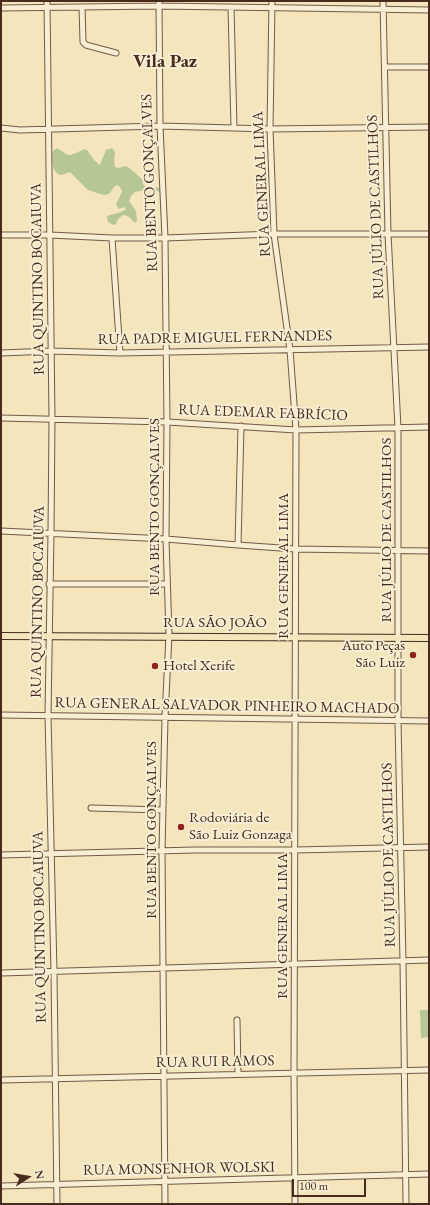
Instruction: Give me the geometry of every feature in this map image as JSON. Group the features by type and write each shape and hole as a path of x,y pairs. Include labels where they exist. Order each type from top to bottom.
{"main road":[{"name":"RUA SÃO JOÃO","path":"1,636 296,636 429,638"}],"street":[{"name":"RUA QUINTINO BOCAIUVA","path":"47,1 52,419 48,715 52,853 57,1204"},
{"name":"RUA GENERAL LIMA","path":"272,1 270,129 274,234 290,350 296,430 294,1073 296,1204"},
{"name":"RUA JÚLIO DE CASTILHOS","path":"384,1 388,234 398,428 398,722 404,962 406,1204"},
{"path":"1,8 159,4 231,7 429,10"},
{"name":"RUA BENTO GONÇALVES","path":"159,4 160,126 165,238 167,352 166,539 169,636 165,717 162,851 165,1204"},
{"path":"82,7 83,42 86,45 116,52"},
{"path":"231,7 234,128"},
{"path":"385,67 429,67"},
{"path":"1,128 20,130 160,126 270,129 429,127"},
{"path":"1,234 112,238 165,238 274,234 429,234"},
{"path":"112,238 120,352"},
{"name":"RUA PADRE MIGUEL FERNANDES","path":"1,353 51,351 167,352 429,347"},
{"name":"RUA EDEMAR FABRÍCIO","path":"1,418 167,422 296,430 429,427"},
{"path":"238,546 242,426"},
{"path":"1,531 166,539 238,546 295,549 429,551"},
{"path":"49,584 167,584"},
{"name":"RUA GENERAL SALVADOR PINHEIRO MACHADO","path":"1,715 398,722 429,721"},
{"path":"91,808 163,810"},
{"path":"1,855 429,847"},
{"path":"1,973 404,962 429,960"},
{"path":"237,1020 238,1074"},
{"name":"RUA RUI RAMOS","path":"1,1080 429,1070"},
{"name":"RUA MONSENHOR WOLSKI","path":"1,1186 429,1174"}],"green space":[{"path":"57,148 68,155 85,149 100,165 106,150 112,148 115,152 115,167 118,168 126,166 143,180 143,184 145,186 159,188 161,189 161,192 149,189 135,192 129,201 136,211 137,221 135,223 128,216 123,215 118,219 116,224 113,225 108,222 107,216 126,209 124,207 119,209 116,204 122,192 120,187 118,185 115,186 109,194 104,195 88,190 70,172 61,175 58,174 54,170 52,158 53,151"},
{"path":"420,1010 429,1010 429,1037 421,1038"}],"place":[{"name":"Auto Peças São Luiz","path":"413,655"},
{"name":"Hotel Xerife","path":"155,666"},
{"name":"Rodoviária de São Luiz Gonzaga","path":"181,827"}],"district":[{"name":"Vila Paz","path":"165,62"}]}
